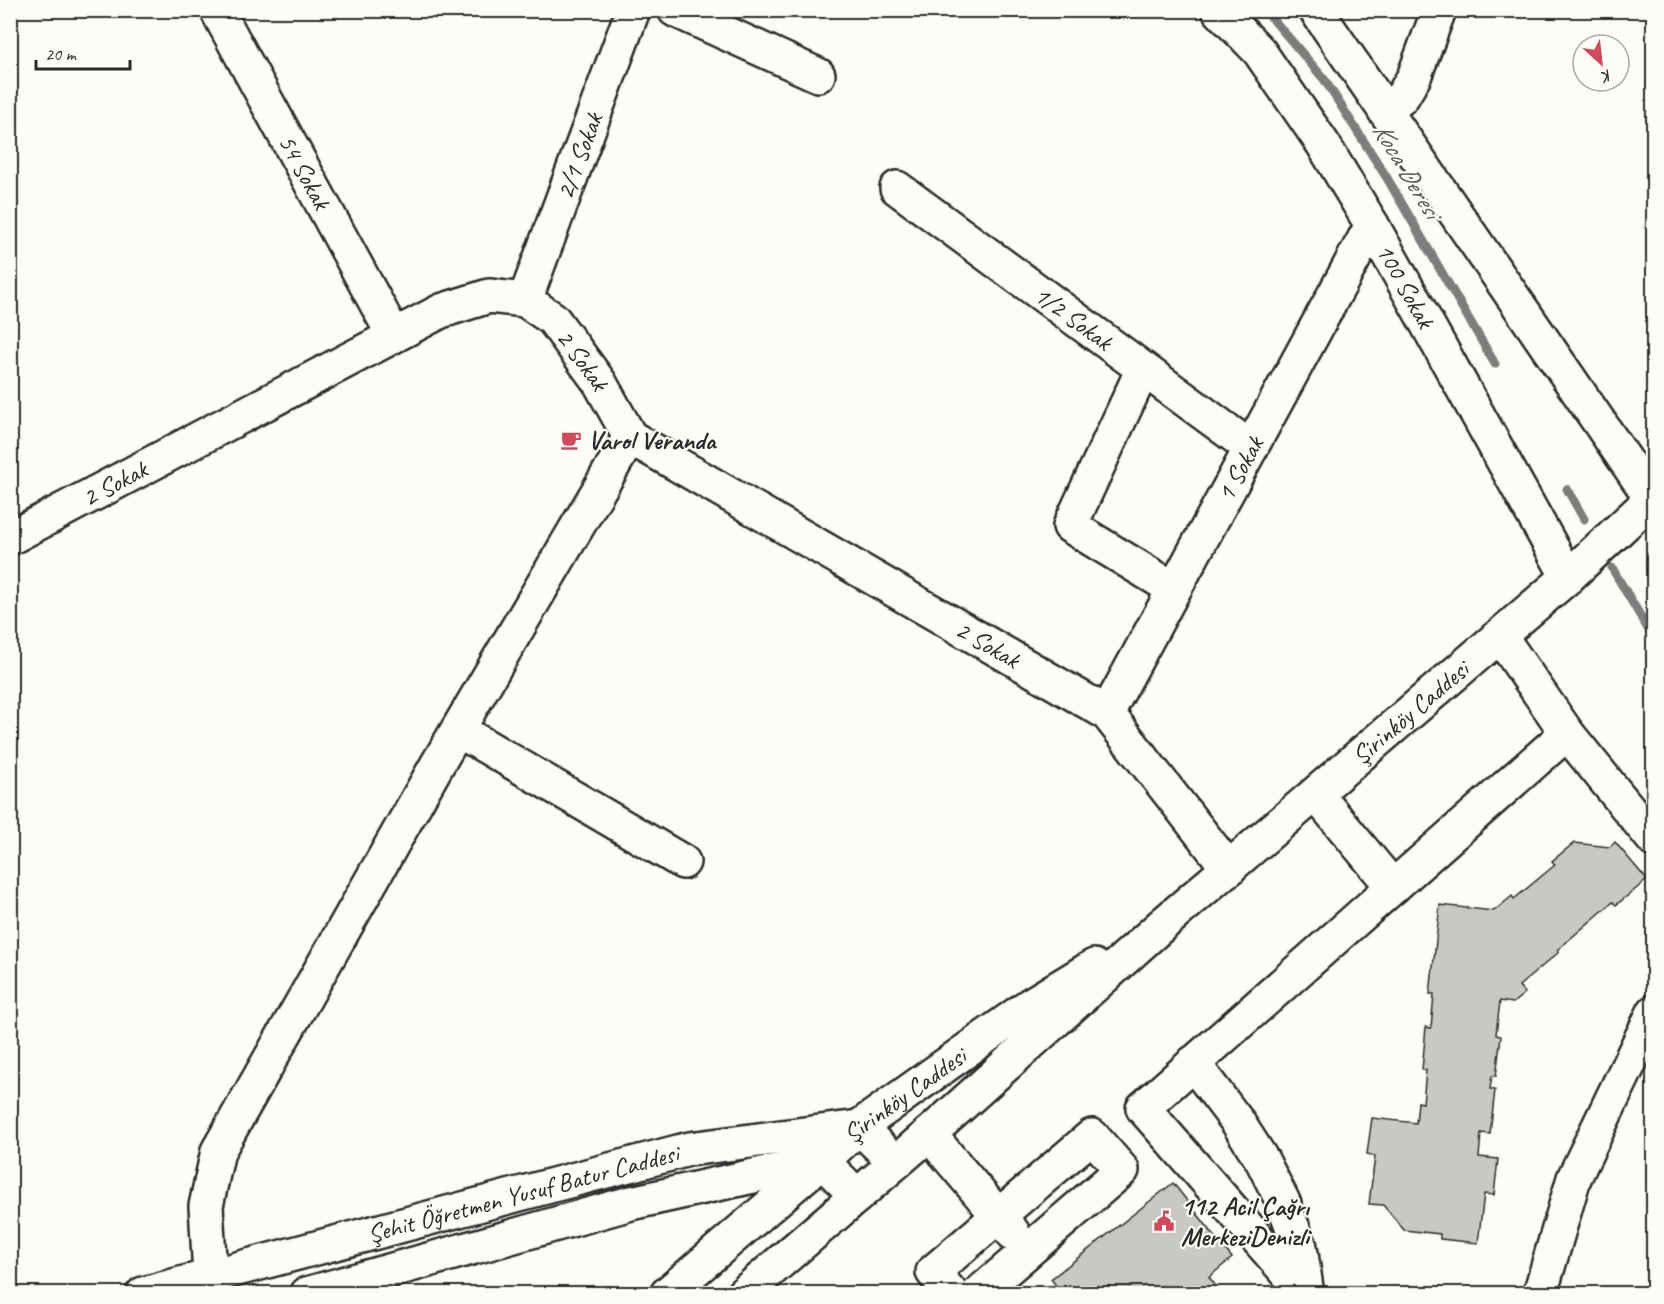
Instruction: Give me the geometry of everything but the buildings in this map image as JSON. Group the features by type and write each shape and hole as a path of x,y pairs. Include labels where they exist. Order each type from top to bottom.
{"street":[{"name":"54 Sokak","path":"217,10 393,334"},
{"name":"2/1 Sokak","path":"525,300 633,10"},
{"path":"675,10 818,75"},
{"name":"100 Sokak","path":"1220,10 1259,51 1323,144 1372,225 1568,577"},
{"path":"1316,10 1653,499"},
{"path":"1385,111 1402,97 1414,77 1439,10"},
{"name":"1/2 Sokak","path":"897,188 1251,448"},
{"name":"1 Sokak","path":"1107,713 1372,225"},
{"name":"2 Sokak","path":"10,538 393,334 441,311 489,296 525,300 553,319 600,383 630,437 1107,713 1229,869"},
{"path":"1143,369 1070,526 1174,589"},
{"path":"210,1275 206,1206 219,1151 458,730 630,437"},
{"name":"Şirinköy Caddesi","path":"743,1293 929,1134 1162,925 1568,577 1653,499"},
{"path":"1500,636 1567,733 1653,840"},
{"path":"458,730 683,862"},
{"path":"1306,1293 1143,1108 1567,733"},
{"path":"1316,794 1393,886"},
{"name":"Şirinköy Caddesi","path":"667,1293 859,1127 1030,1005 1162,925"},
{"path":"1540,1293 1574,1178 1653,1012"},
{"path":"1193,1063 1237,1121 1262,1160 1283,1202 1300,1247 1306,1293"},
{"path":"859,1127 895,1162"},
{"name":"Şehit Öğretmen Yusuf Batur Caddesi","path":"143,1293 689,1149 859,1127"},
{"path":"929,1134 1028,1250"},
{"path":"952,1293 933,1272 1092,1136 1122,1170 978,1293"},
{"path":"822,1161 857,1196"},
{"name":"Şehit Öğretmen Yusuf Batur Caddesi","path":"308,1293 631,1203 822,1161"}],"waterway":[{"name":"Koca Deresi","path":"1265,10 1324,79 1387,178 1495,364"},
{"name":"Koca Deresi","path":"1567,489 1584,519"},
{"name":"Koca Deresi","path":"1612,568 1654,639"}],"place":[{"name":"Varol Veranda","path":"571,440"},
{"name":"112 Acil Çağrı MerkeziDenizli","path":"1164,1221"}]}
